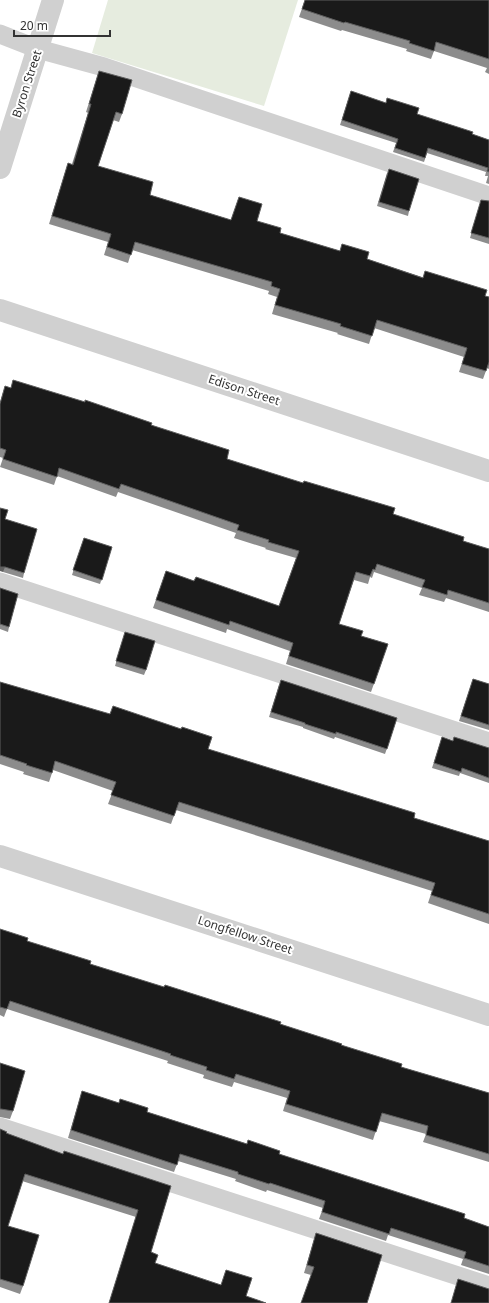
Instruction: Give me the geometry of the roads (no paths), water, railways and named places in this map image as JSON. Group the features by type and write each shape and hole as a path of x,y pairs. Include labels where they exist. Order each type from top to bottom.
{"street":[{"name":"Byron Street","path":"0,168 53,0"},
{"name":"Edison Street","path":"0,310 489,470"},
{"name":"Longfellow Street","path":"0,856 489,1015"}],"lane":[{"path":"0,34 38,48 104,67 489,196"},
{"path":"0,582 489,742"},
{"path":"0,1127 489,1286"}]}
